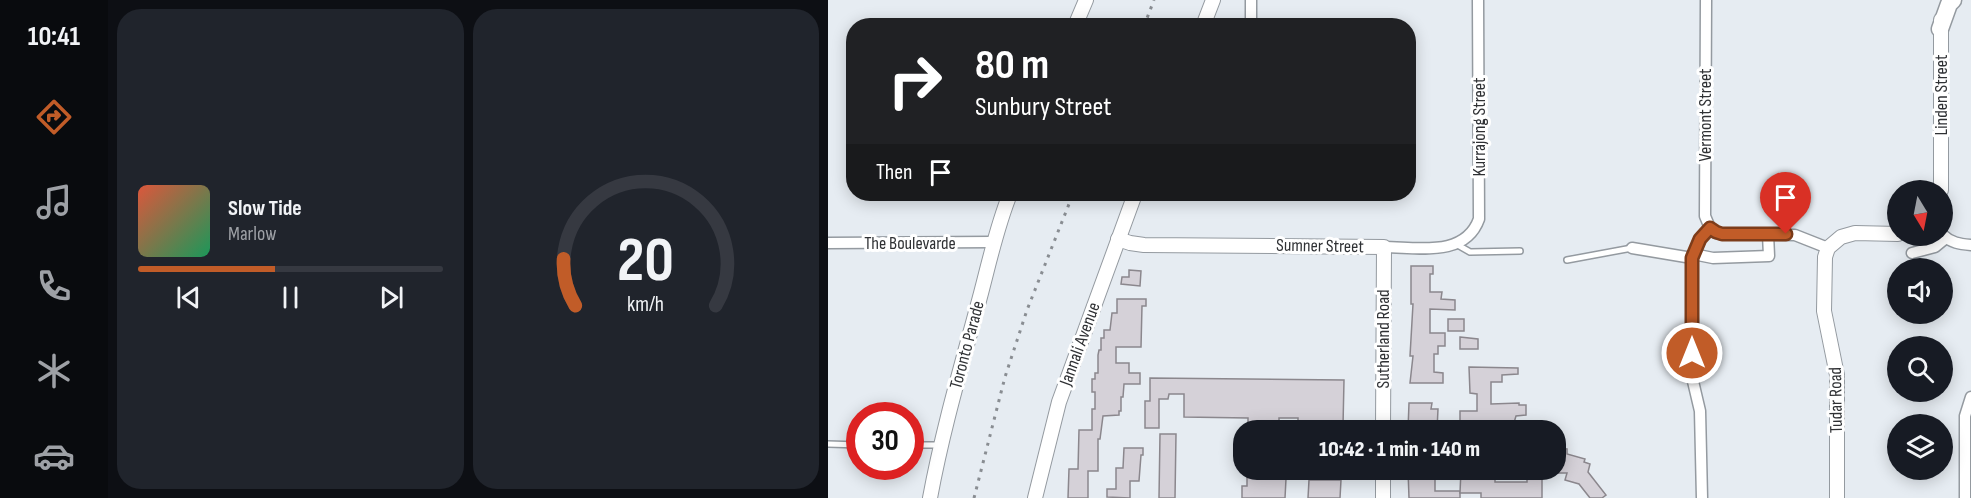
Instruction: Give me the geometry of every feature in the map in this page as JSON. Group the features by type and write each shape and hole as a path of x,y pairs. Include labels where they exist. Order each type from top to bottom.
{"main road":[{"path":"1941,29 1949,4 1953,0"}],"street":[{"path":"1078,18 1086,0"},
{"path":"1206,18 1213,0"},
{"path":"1251,0 1251,18"},
{"name":"Kurrajong Street","path":"1456,244 1466,239 1475,230 1479,219 1478,0"},
{"name":"Vermont Street","path":"1706,0 1705,216 1710,228"},
{"name":"Linden Street","path":"1941,180 1943,0"},
{"name":"Toronto Parade","path":"930,498 940,445 993,242 1008,201"},
{"name":"Jannali Avenue","path":"1035,498 1059,402 1132,201"},
{"path":"1702,498 1700,411 1692,376 1692,256 1700,239 1710,228 1722,234 1795,235 1828,248 1841,237 1855,233 1887,234"},
{"path":"1632,248 1713,258 1769,256 1768,234"},
{"name":"Sumner Street","path":"1118,239 1144,245 1435,247 1456,244"},
{"path":"1953,241 1971,245"},
{"name":"The Boulevarde","path":"828,243 993,242"},
{"path":"1912,254 1936,246"},
{"name":"Sutherland Road","path":"1383,247 1383,420"},
{"name":"Tudar Road","path":"1828,248 1824,267 1824,311 1837,375 1837,498"},
{"path":"1965,498 1965,416 1971,397"},
{"path":"1383,480 1383,498"}],"lane":[{"name":"Sumner Street","path":"1456,244 1470,252 1520,251"},
{"path":"1568,260 1632,248"},
{"path":"828,444 846,444"},
{"path":"924,445 940,445"}],"building":[{"path":"1411,266 1433,266 1433,274 1430,274 1430,292 1442,292 1441,299 1455,300 1455,310 1430,309 1430,333 1445,333 1445,346 1438,346 1438,354 1434,354 1434,372 1443,373 1443,383 1410,383 1413,356 1410,356 1413,304 1411,304"},
{"path":"1129,270 1141,271 1140,286 1121,284 1122,277 1129,277"},
{"path":"1117,299 1146,299 1146,306 1142,306 1141,347 1116,347 1116,363 1129,363 1129,373 1140,373 1140,384 1124,384 1119,415 1103,416 1100,439 1098,439 1098,471 1088,471 1088,498 1068,498 1069,469 1078,469 1079,430 1092,430 1095,392 1092,392 1092,379 1095,379 1095,373 1098,373 1098,355 1101,350 1101,338 1104,338 1104,330 1110,330 1112,313 1117,313"},
{"path":"1448,319 1464,319 1464,331 1448,331"},
{"path":"1460,337 1478,339 1478,349 1460,349"},
{"path":"1469,367 1518,368 1518,374 1502,375 1502,382 1491,382 1491,404 1526,405 1526,415 1516,416 1515,420 1460,420 1460,411 1477,411 1477,394 1470,393"},
{"path":"1150,378 1344,380 1343,420 1184,417 1184,394 1169,394 1168,399 1159,399 1159,428 1145,428 1145,401 1150,401"},
{"path":"1409,403 1432,403 1431,409 1438,409 1437,420 1408,420"},
{"path":"1160,434 1176,434 1175,498 1159,498"},
{"path":"1124,448 1143,448 1139,481 1130,481 1130,498 1107,497 1107,489 1116,489 1116,468 1123,468"},
{"path":"1566,449 1567,454 1585,459 1584,462 1590,464 1588,472 1606,495 1602,498 1590,498 1579,484 1565,480"},
{"path":"1247,480 1286,480 1285,498 1242,498 1242,486 1247,486"},
{"path":"1309,480 1341,480 1340,498 1308,498"},
{"path":"1408,480 1435,480 1435,491 1460,491 1460,498 1409,498"},
{"path":"1461,480 1527,482 1527,480 1542,480 1542,498 1481,498 1481,493 1460,493"}],"railway":[{"path":"1147,18 1154,0"},
{"path":"974,498 1005,377 1027,310 1070,201"}],"route":[{"path":"1692,353 1692,258 1700,239 1710,228 1722,234 1786,234"}]}
